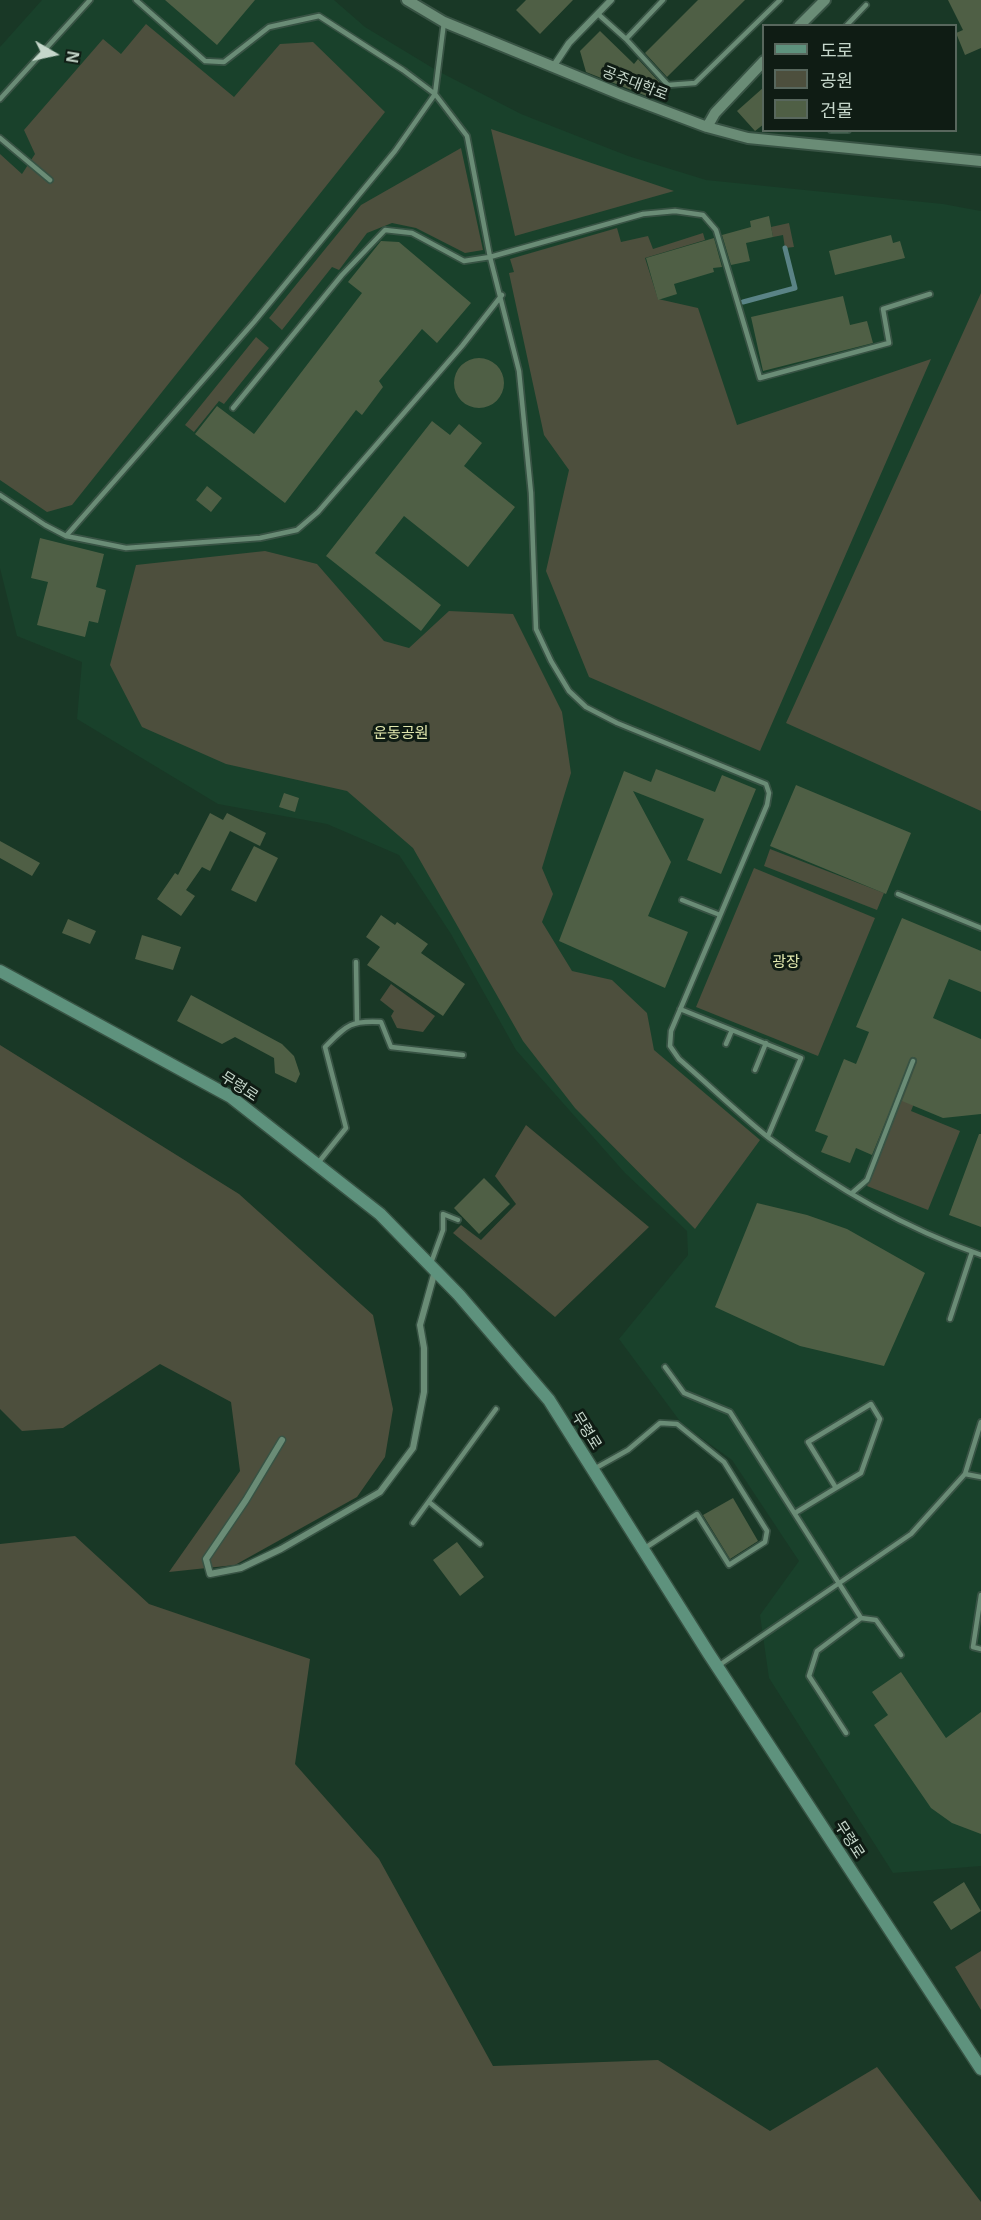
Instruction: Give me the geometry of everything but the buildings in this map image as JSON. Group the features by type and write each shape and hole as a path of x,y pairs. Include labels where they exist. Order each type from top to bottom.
{"main road":[{"name":"무령로","path":"0,971 231,1098 318,1163 380,1214 433,1268 549,1400 717,1667 981,2069"}],"street":[{"name":"공주대학로","path":"407,0 444,22 707,127 748,138 981,161"},
{"path":"553,67 569,43 611,0"},
{"path":"801,24 825,0"},
{"path":"707,127 715,113 762,64"},
{"path":"282,1440 246,1500 206,1559 210,1574 241,1568 380,1492 413,1448 424,1392 424,1348 420,1325 433,1268"}],"lane":[{"path":"0,99 90,0"},
{"path":"136,0 205,61 224,62 269,27 319,16 403,70 435,94 467,136 490,257 502,295 520,382 531,493 536,629 569,692 586,707 617,723 766,784 769,793 767,804 671,1031 670,1046 679,1059 768,1136 822,1176 925,1233 981,1255"},
{"path":"626,39 663,0"},
{"path":"598,14 626,39 668,85 695,83 780,0"},
{"path":"848,24 866,5"},
{"path":"66,536 254,322 395,151 435,94 444,22"},
{"path":"0,138 50,180"},
{"path":"233,408 342,275 385,230 412,233 464,261 490,257 643,214 675,211 703,215 716,230 760,378 889,343 883,309 930,294"},
{"path":"0,495 66,536 126,548 260,538 297,530 318,512 462,346 502,295"},
{"path":"898,894 981,928"},
{"path":"682,900 720,915"},
{"path":"356,962 357,1021"},
{"path":"680,1009 801,1058 768,1136"},
{"path":"318,1163 346,1128 325,1047 357,1021 381,1022 391,1047 463,1055"},
{"path":"726,1044 732,1030"},
{"path":"755,1070 766,1043"},
{"path":"852,1193 867,1180 913,1061"},
{"path":"433,1268 443,1230 443,1214 458,1220"},
{"path":"950,1319 972,1252"},
{"path":"665,1367 684,1393 730,1412 861,1618"},
{"path":"795,1513 861,1473 880,1419 871,1404 808,1442 836,1488"},
{"path":"413,1523 496,1409"},
{"path":"717,1667 911,1534 965,1474 981,1422"},
{"path":"593,1470 628,1450 660,1423 677,1424 724,1462 767,1531 765,1542 732,1565 729,1565 721,1555 697,1514 643,1549"},
{"path":"965,1474 981,1477"},
{"path":"429,1502 480,1544"},
{"path":"981,1595 973,1647 981,1649"},
{"path":"846,1733 809,1676 817,1651 861,1618 876,1620 901,1655"}],"shaded area":[{"path":"42,0 334,0 365,27 436,70 521,114 628,156 706,180 943,204 981,211 981,1866 893,1873 769,1678 760,1615 799,1561 732,1460 682,1424 619,1339 688,1255 687,1231 625,1173 516,1050 451,934 399,855 327,824 218,804 77,719 82,662 17,636 0,568 0,47"}],"green space":[{"path":"146,24 234,97 280,44 313,42 385,112 72,505 47,512 0,480 0,154 22,174 35,154 24,130 103,39 121,54"},
{"path":"491,129 674,191 515,236"},
{"path":"461,148 483,250 465,253 416,228 392,223 367,233 339,270 332,267 282,330 269,318 361,205"},
{"path":"789,223 794,247 785,248 783,235 773,237 771,227"},
{"path":"617,228 621,242 648,236 653,249 703,233 705,240 645,258 658,299 698,308 737,425 931,359 760,751 589,677 546,571 569,470 544,435 509,273 514,272 510,259"},
{"path":"981,293 981,811 786,723"},
{"path":"256,337 269,348 224,404 219,401 194,432 185,425"},
{"name":"운동공원","path":"265,551 317,564 384,641 409,648 449,611 513,614 562,712 571,773 542,868 553,894 542,922 572,971 612,980 647,1013 654,1050 760,1140 695,1229 575,1108 523,1041 413,848 347,791 226,764 142,727 110,665 136,565"},
{"path":"770,849 884,893 877,910 764,866"},
{"name":"광장","path":"754,868 875,918 818,1056 696,1007"},
{"path":"391,984 435,1016 423,1032 397,1028 391,1016 394,1011 380,1000"},
{"path":"0,1045 239,1194 373,1315 393,1409 385,1457 357,1497 235,1565 169,1572 240,1471 231,1402 160,1364 63,1428 22,1431 0,1409"},
{"path":"917,1058 930,1063 911,1111 960,1131 928,1210 867,1186"},
{"path":"526,1125 649,1227 555,1317 453,1233 461,1225 481,1240 516,1204 495,1176"},
{"path":"75,1536 149,1604 310,1659 295,1764 379,1859 493,2066 658,2060 770,2131 877,2067 981,2202 981,2220 0,2220 0,1544"},
{"path":"981,1951 981,2010 955,1967"}],"waterway":[{"path":"743,302 795,288 785,248"}]}
